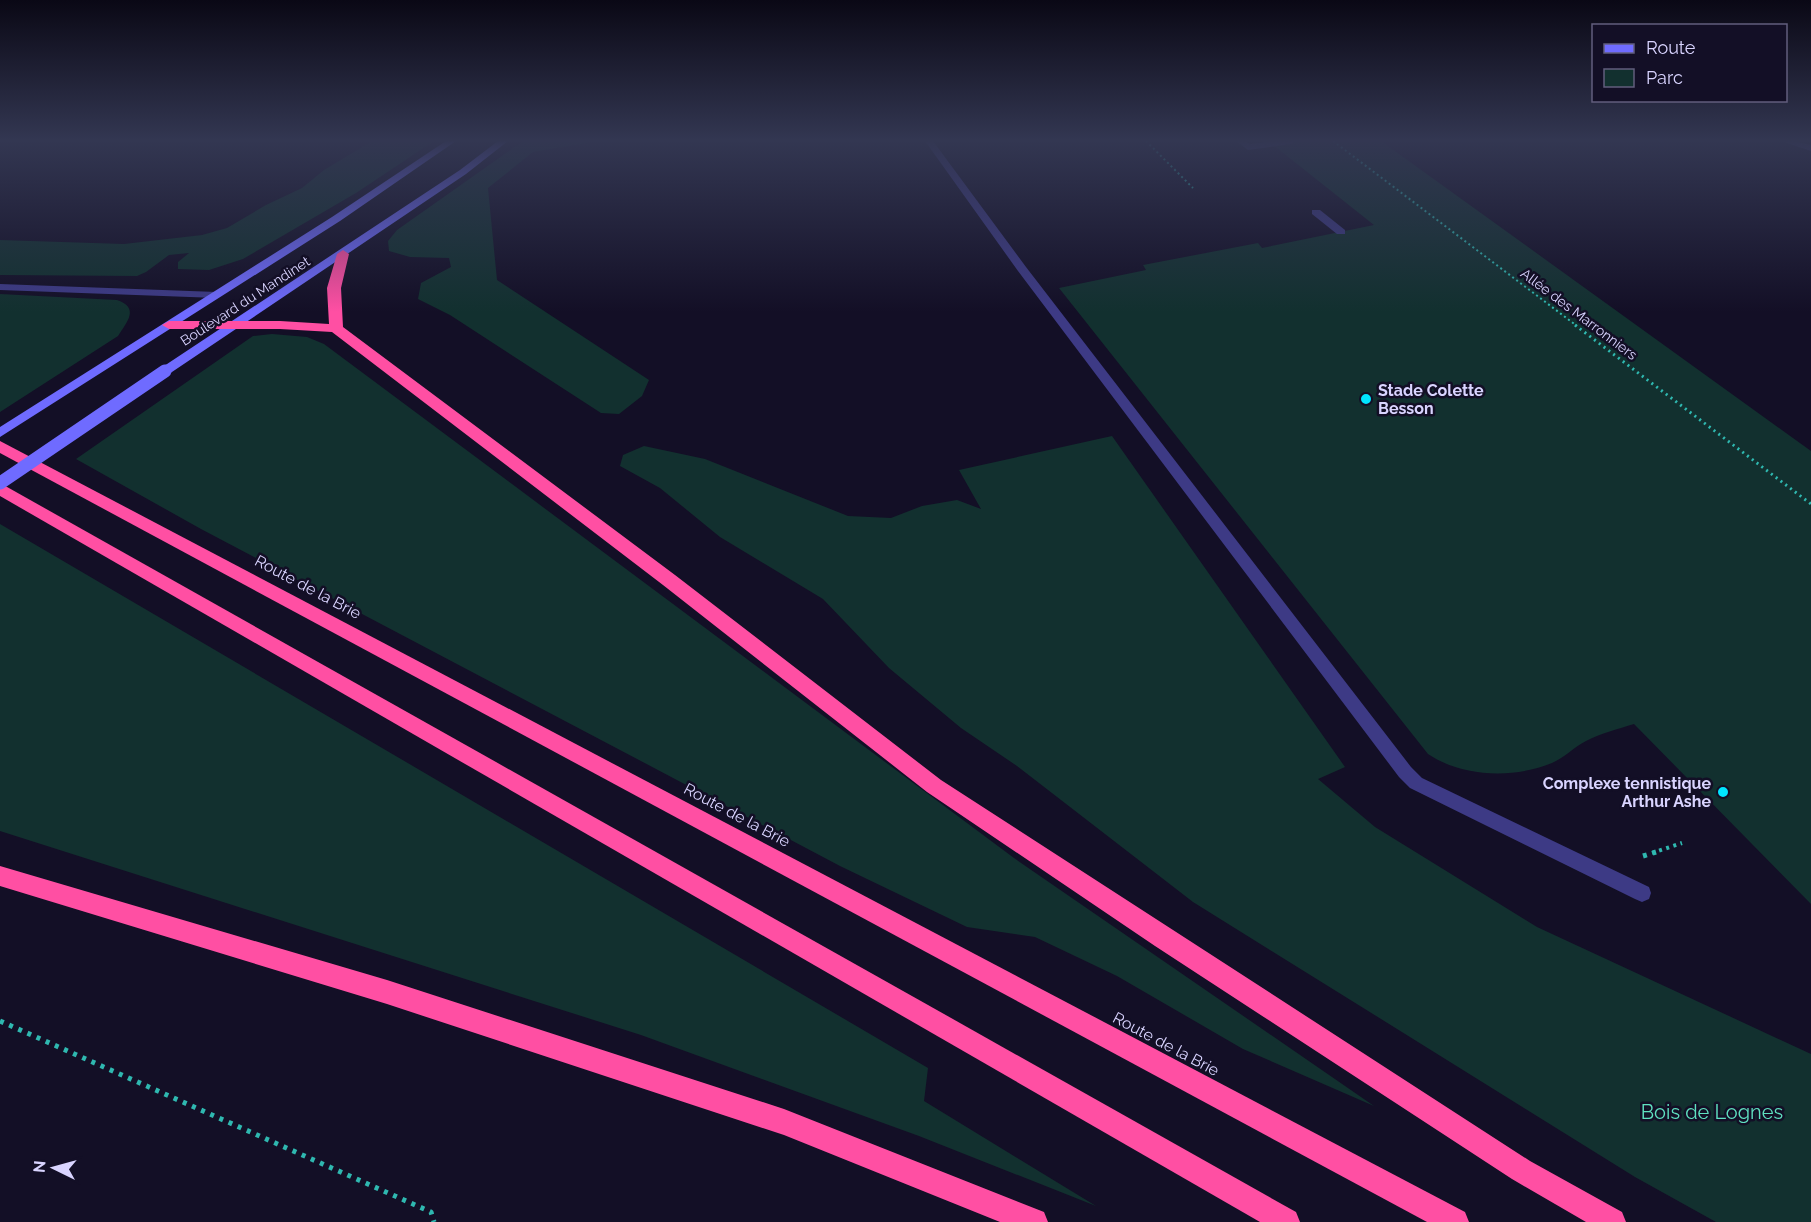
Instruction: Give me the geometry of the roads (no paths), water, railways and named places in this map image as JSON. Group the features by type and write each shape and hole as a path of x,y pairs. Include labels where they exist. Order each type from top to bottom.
{"highway":[{"path":"336,328 334,288 343,254"},
{"path":"169,326 280,324 336,328 669,580 934,786 1521,1170 1612,1222"},
{"name":"Route de la Brie","path":"0,446 1455,1222"},
{"path":"0,489 1286,1222"},
{"path":"0,876 387,992 783,1122 1034,1222"}],"street":[{"name":"Boulevard du Mandinet","path":"0,433 364,198"},
{"name":"Boulevard du Mandinet","path":"0,483 426,198"},
{"path":"970,198 1405,772 1416,783 1641,893"},
{"path":"1316,212 1341,232"},
{"path":"0,287 217,295"}],"place":[{"name":"Stade Colette Besson","path":"1366,399"},
{"name":"Complexe tennistique Arthur Ashe","path":"1723,792"}],"park label":[{"name":"Bois de Lognes","path":"1712,1112"}]}
